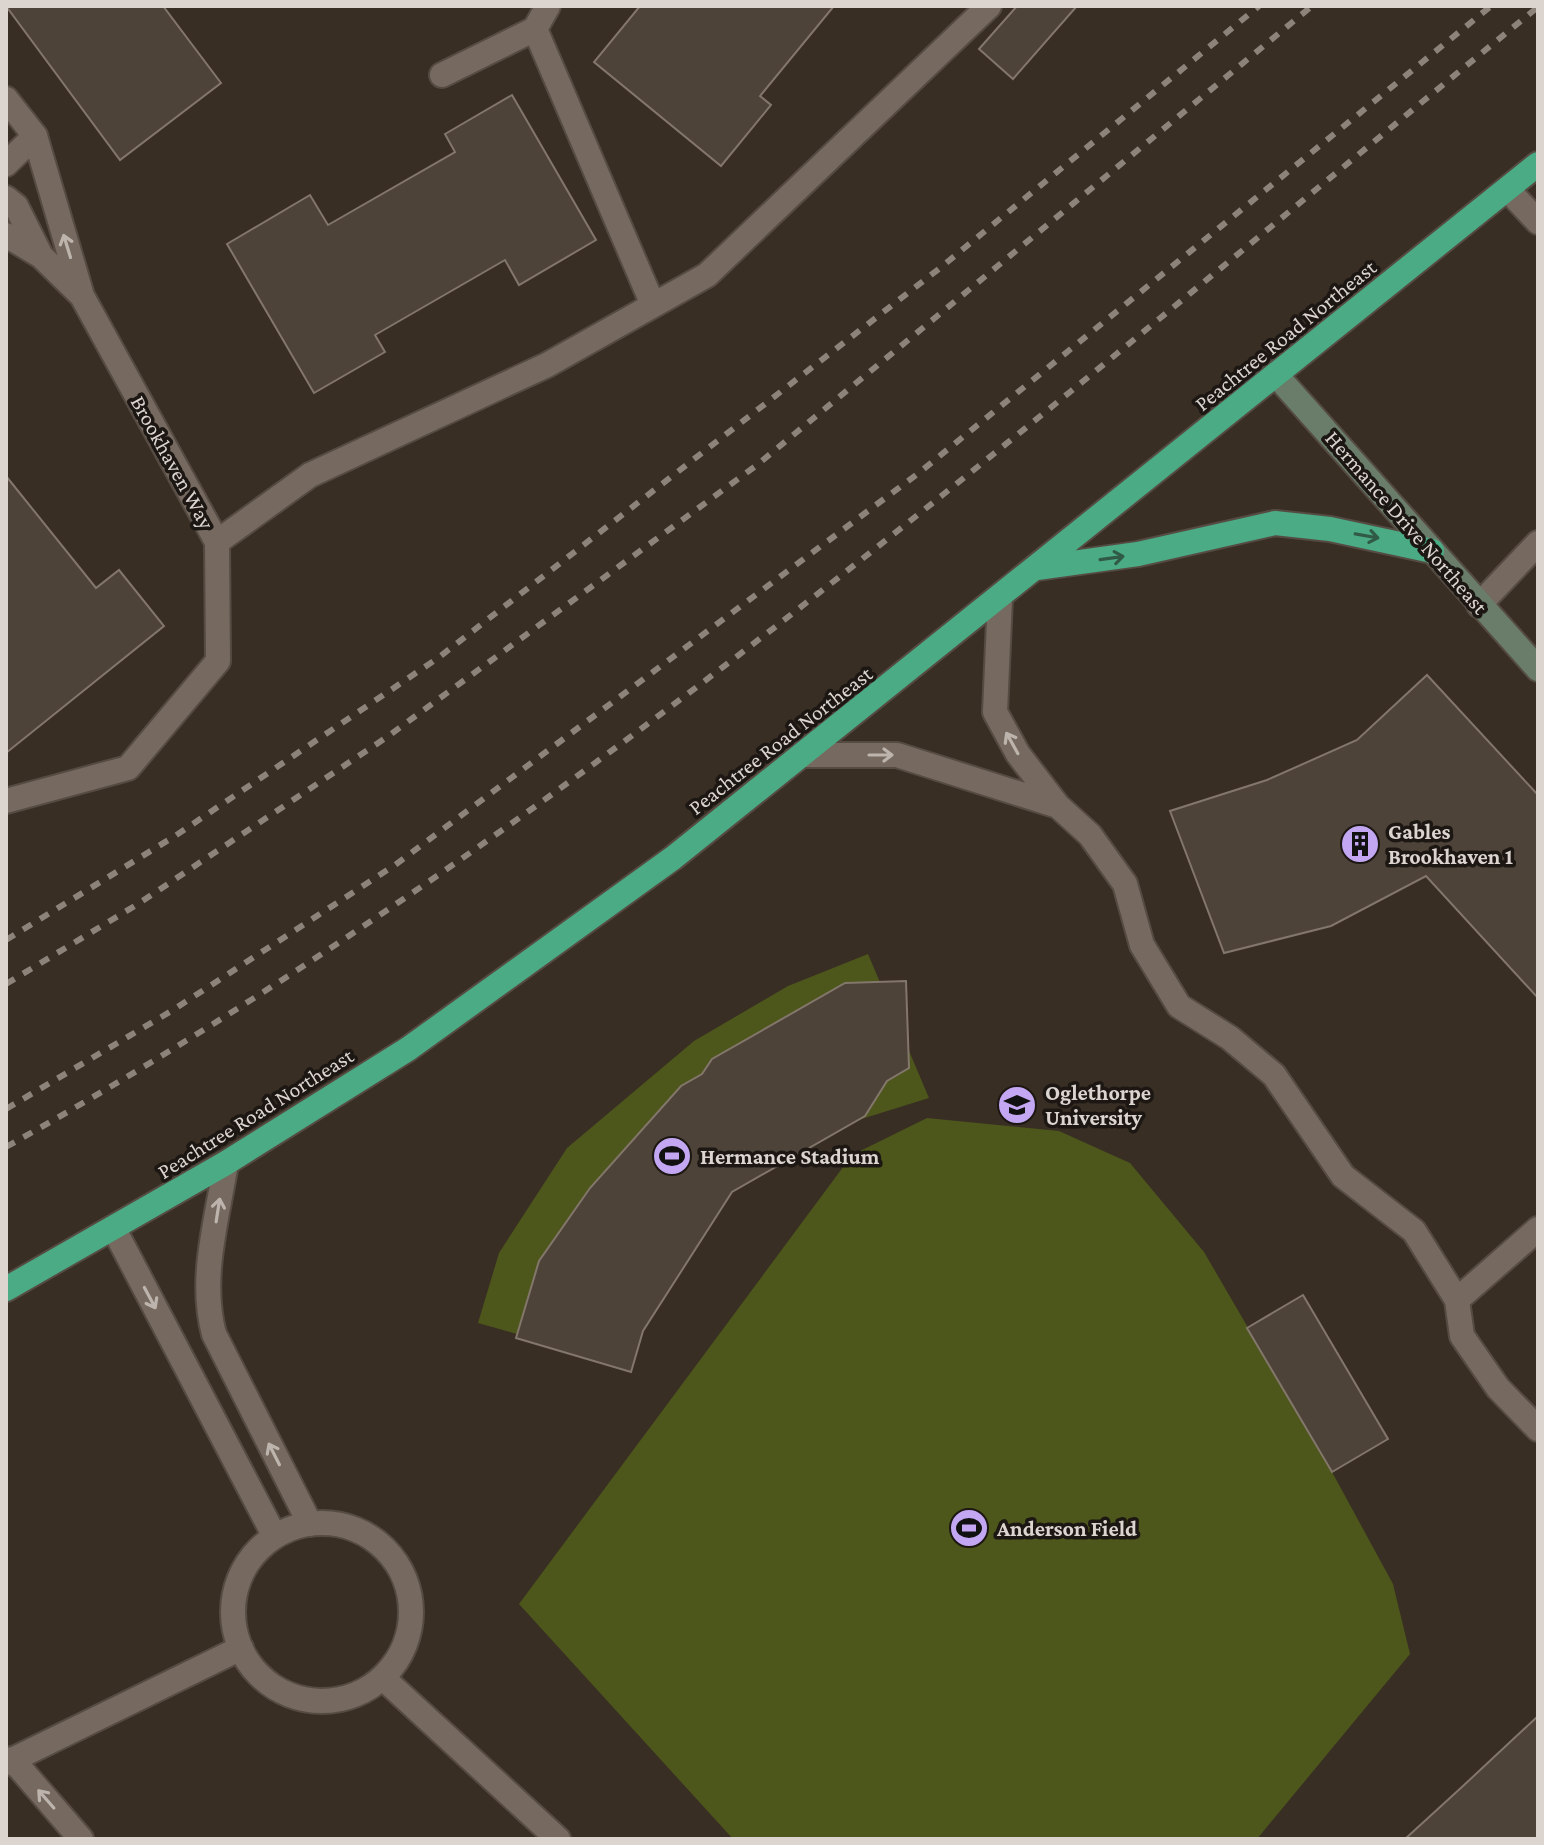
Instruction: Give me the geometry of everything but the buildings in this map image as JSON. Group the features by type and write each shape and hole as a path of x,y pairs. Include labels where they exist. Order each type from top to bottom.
{"highway":[{"name":"Peachtree Road Northeast","path":"6,1289 226,1163 408,1049 673,858 1538,164"},
{"path":"1035,568 1138,554 1275,523 1330,529 1432,551"}],"street":[{"path":"442,75 535,29 548,6"},
{"path":"217,542 310,475 547,365 707,275 989,6"},
{"path":"535,29 653,305"},
{"name":"Brookhaven Way","path":"6,99 35,136 82,296 217,542 218,661 128,768 6,801"},
{"path":"6,164 35,136"},
{"path":"1508,190 1538,222"},
{"name":"Brookhaven Way","path":"6,198 16,206 41,256"},
{"name":"Brookhaven Way","path":"6,235 41,256 82,296"},
{"name":"Hermance Drive Northeast","path":"1276,375 1538,669"},
{"path":"1479,605 1538,543"},
{"path":"1000,598 995,712 1018,754 1058,806 1090,835 1125,884 1142,945 1179,1006 1230,1038 1274,1075 1343,1176 1414,1231 1457,1300 1462,1336 1498,1388 1538,1429"},
{"path":"803,755 897,755 1058,806"},
{"path":"226,1163 205,1288 209,1314 214,1334 310,1524"},
{"path":"114,1229 274,1535"},
{"path":"1457,1300 1538,1229"},
{"path":"310,1524 360,1529 387,1550 407,1582 412,1616 405,1647 383,1678 357,1695 335,1701 304,1699 283,1693 258,1674 241,1648 234,1625 235,1594 241,1574 274,1535 310,1524"},
{"path":"81,1839 9,1761 241,1648"},
{"path":"383,1678 558,1839"}],"green space":[{"name":"Hermance Stadium","path":"868,954 929,1098 855,1121 765,1163 706,1208 623,1364 478,1323 499,1253 567,1148 694,1041 788,986"},
{"name":"Anderson Field","path":"927,1118 1059,1131 1130,1163 1204,1252 1393,1584 1410,1654 1257,1839 733,1839 519,1604 852,1155"}],"railway":[{"path":"6,940 175,836 438,658 940,268 1259,6"},
{"path":"6,984 138,904 387,737 757,465 1312,6"},
{"path":"6,1109 173,1010 395,865 920,472 1491,6"},
{"path":"6,1147 212,1025 411,894 606,755 796,611 983,462 1538,7"}],"place":[{"name":"Gables Brookhaven 1","path":"1360,844"},
{"name":"Oglethorpe University","path":"1017,1105"},
{"name":"Hermance Stadium","path":"672,1156"},
{"name":"Anderson Field","path":"969,1528"}]}
